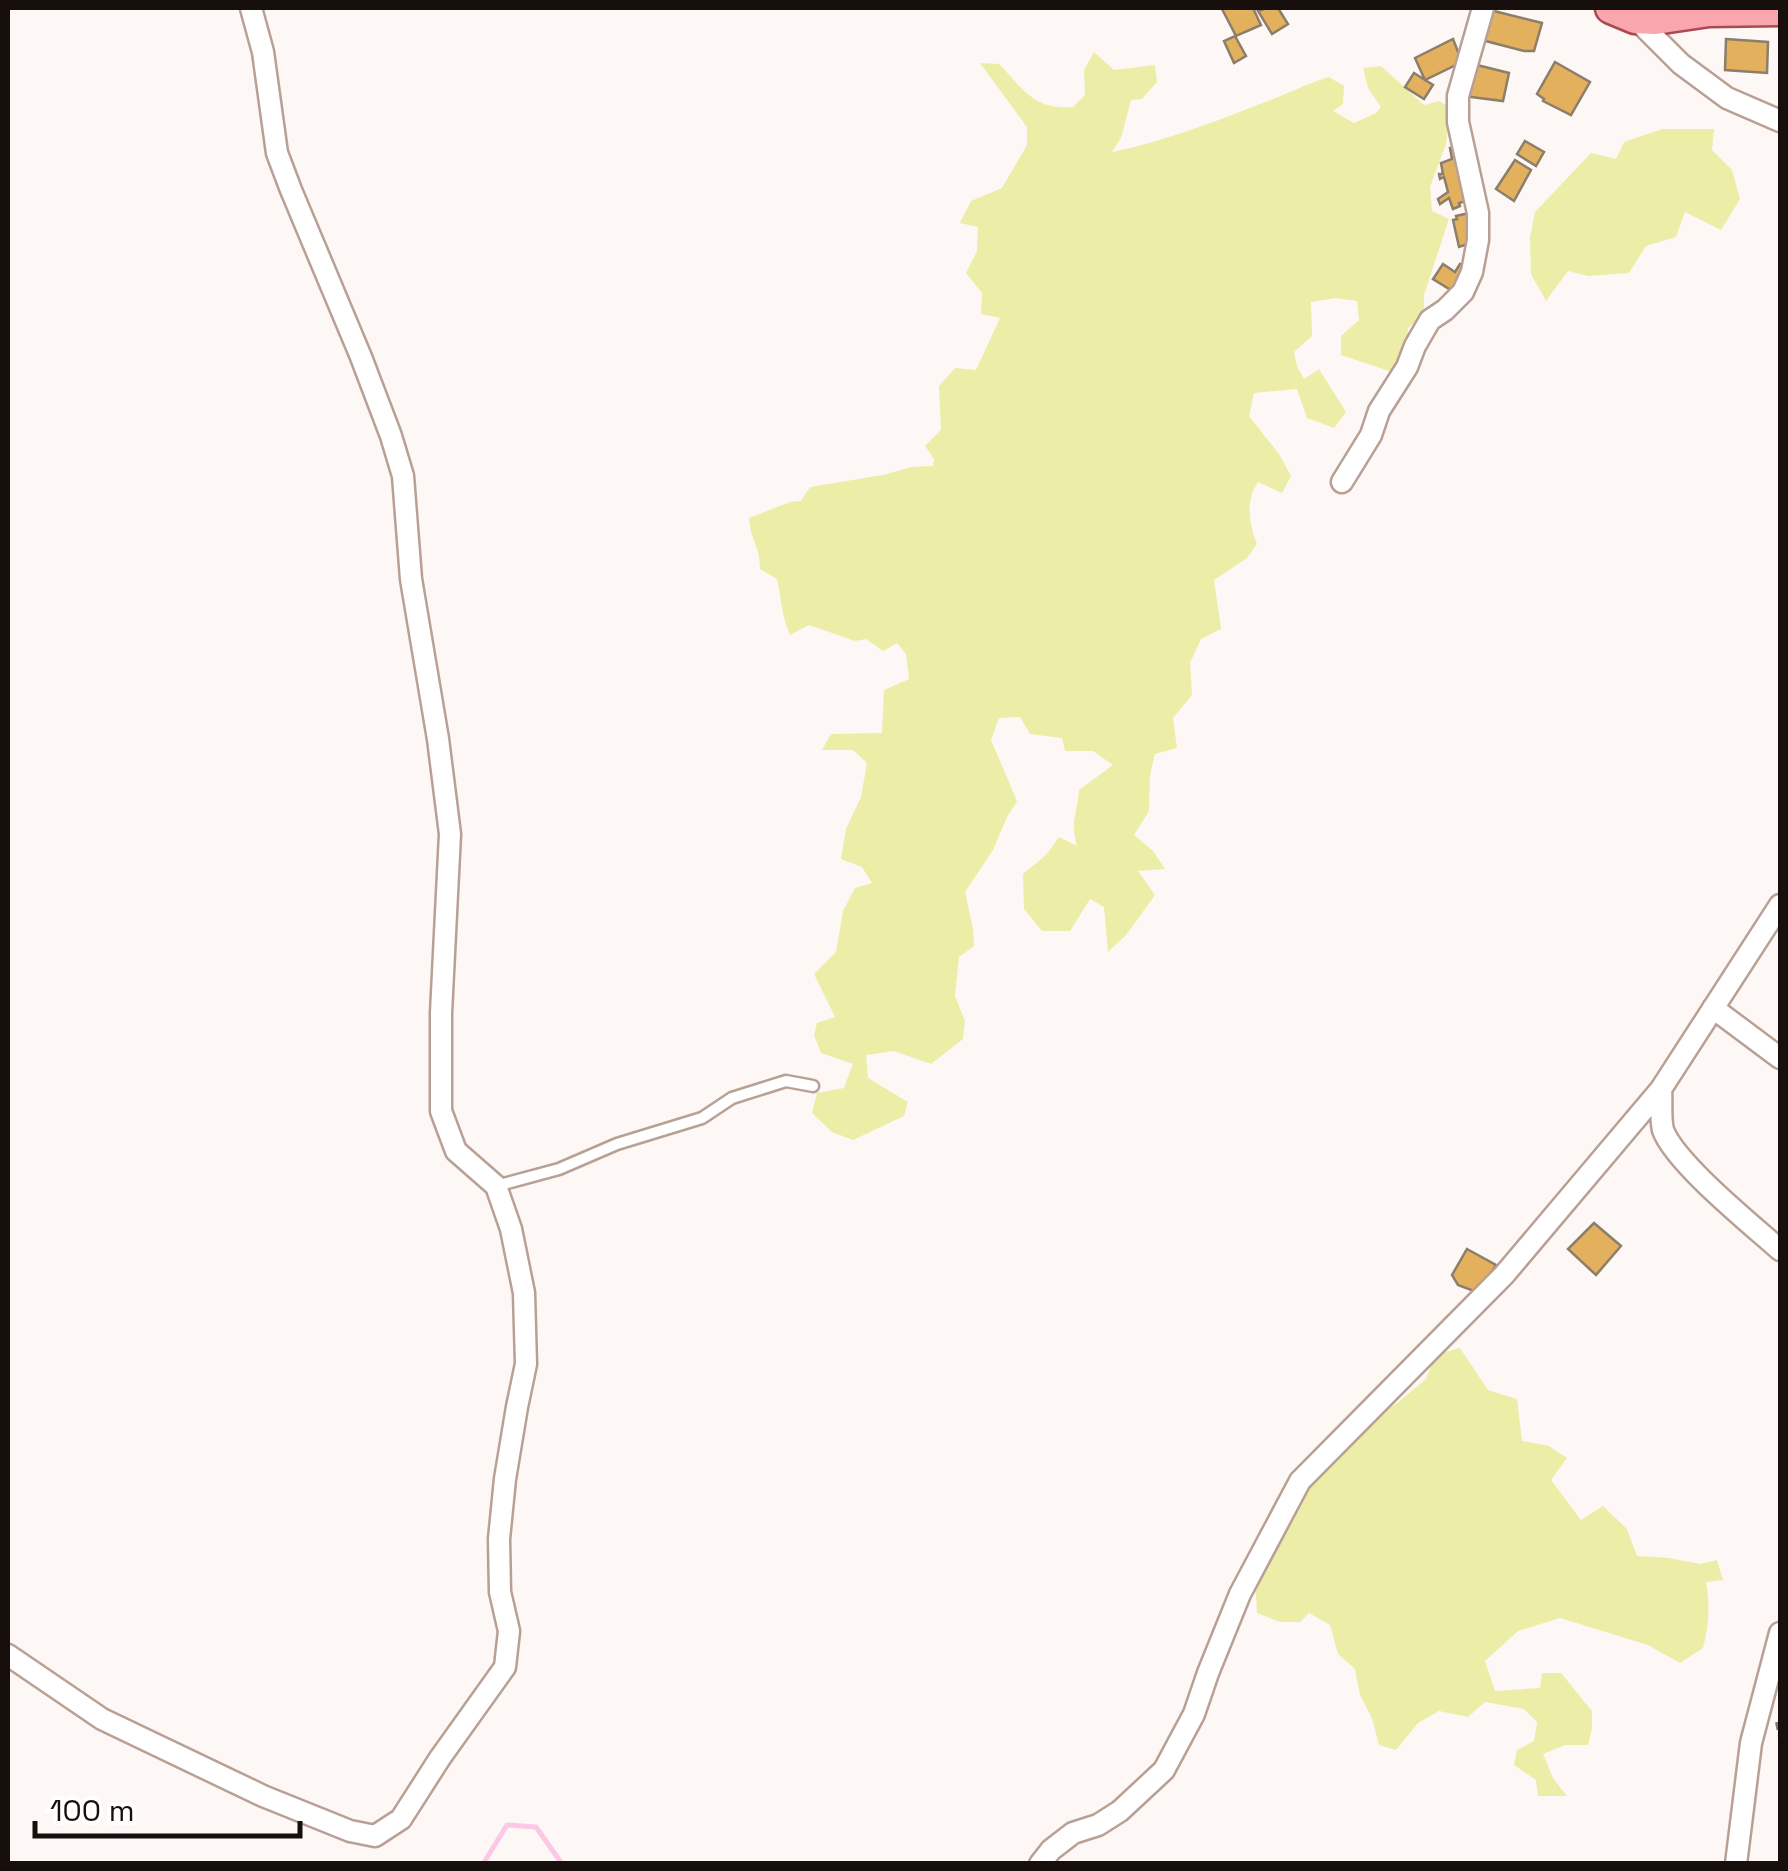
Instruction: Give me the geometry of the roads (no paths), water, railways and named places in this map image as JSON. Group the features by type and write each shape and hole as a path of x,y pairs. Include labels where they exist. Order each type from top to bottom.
{"main road":[{"path":"1623,12 1656,19 1709,11 1780,10"}],"street":[{"path":"8,1655 102,1719 263,1796 350,1831 375,1836 402,1818 505,1667 509,1631 500,1592 499,1539 526,1364 524,1294 511,1229 496,1186 456,1151 440,1111 450,834 411,580 403,476 373,389 278,152 251,8"},
{"path":"1342,482 1371,435 1379,411 1430,320 1463,292 1472,272 1478,213 1458,122 1458,96 1484,8"},
{"path":"1623,12 1727,98 1780,121"},
{"path":"1040,1864 1073,1834 1120,1811 1164,1770 1194,1714 1240,1594 1300,1481 1504,1275 1661,1089 1780,905"},
{"path":"1713,1008 1780,1058"},
{"path":"1661,1089 1663,1129 1680,1155 1780,1250"},
{"path":"1736,1864 1751,1743 1780,1633"}],"lane":[{"path":"496,1186 559,1169 617,1144 702,1118 732,1098 768,1086 786,1081 812,1086"}],"waterway":[{"path":"483,1864 507,1825 536,1827 562,1864"}]}
